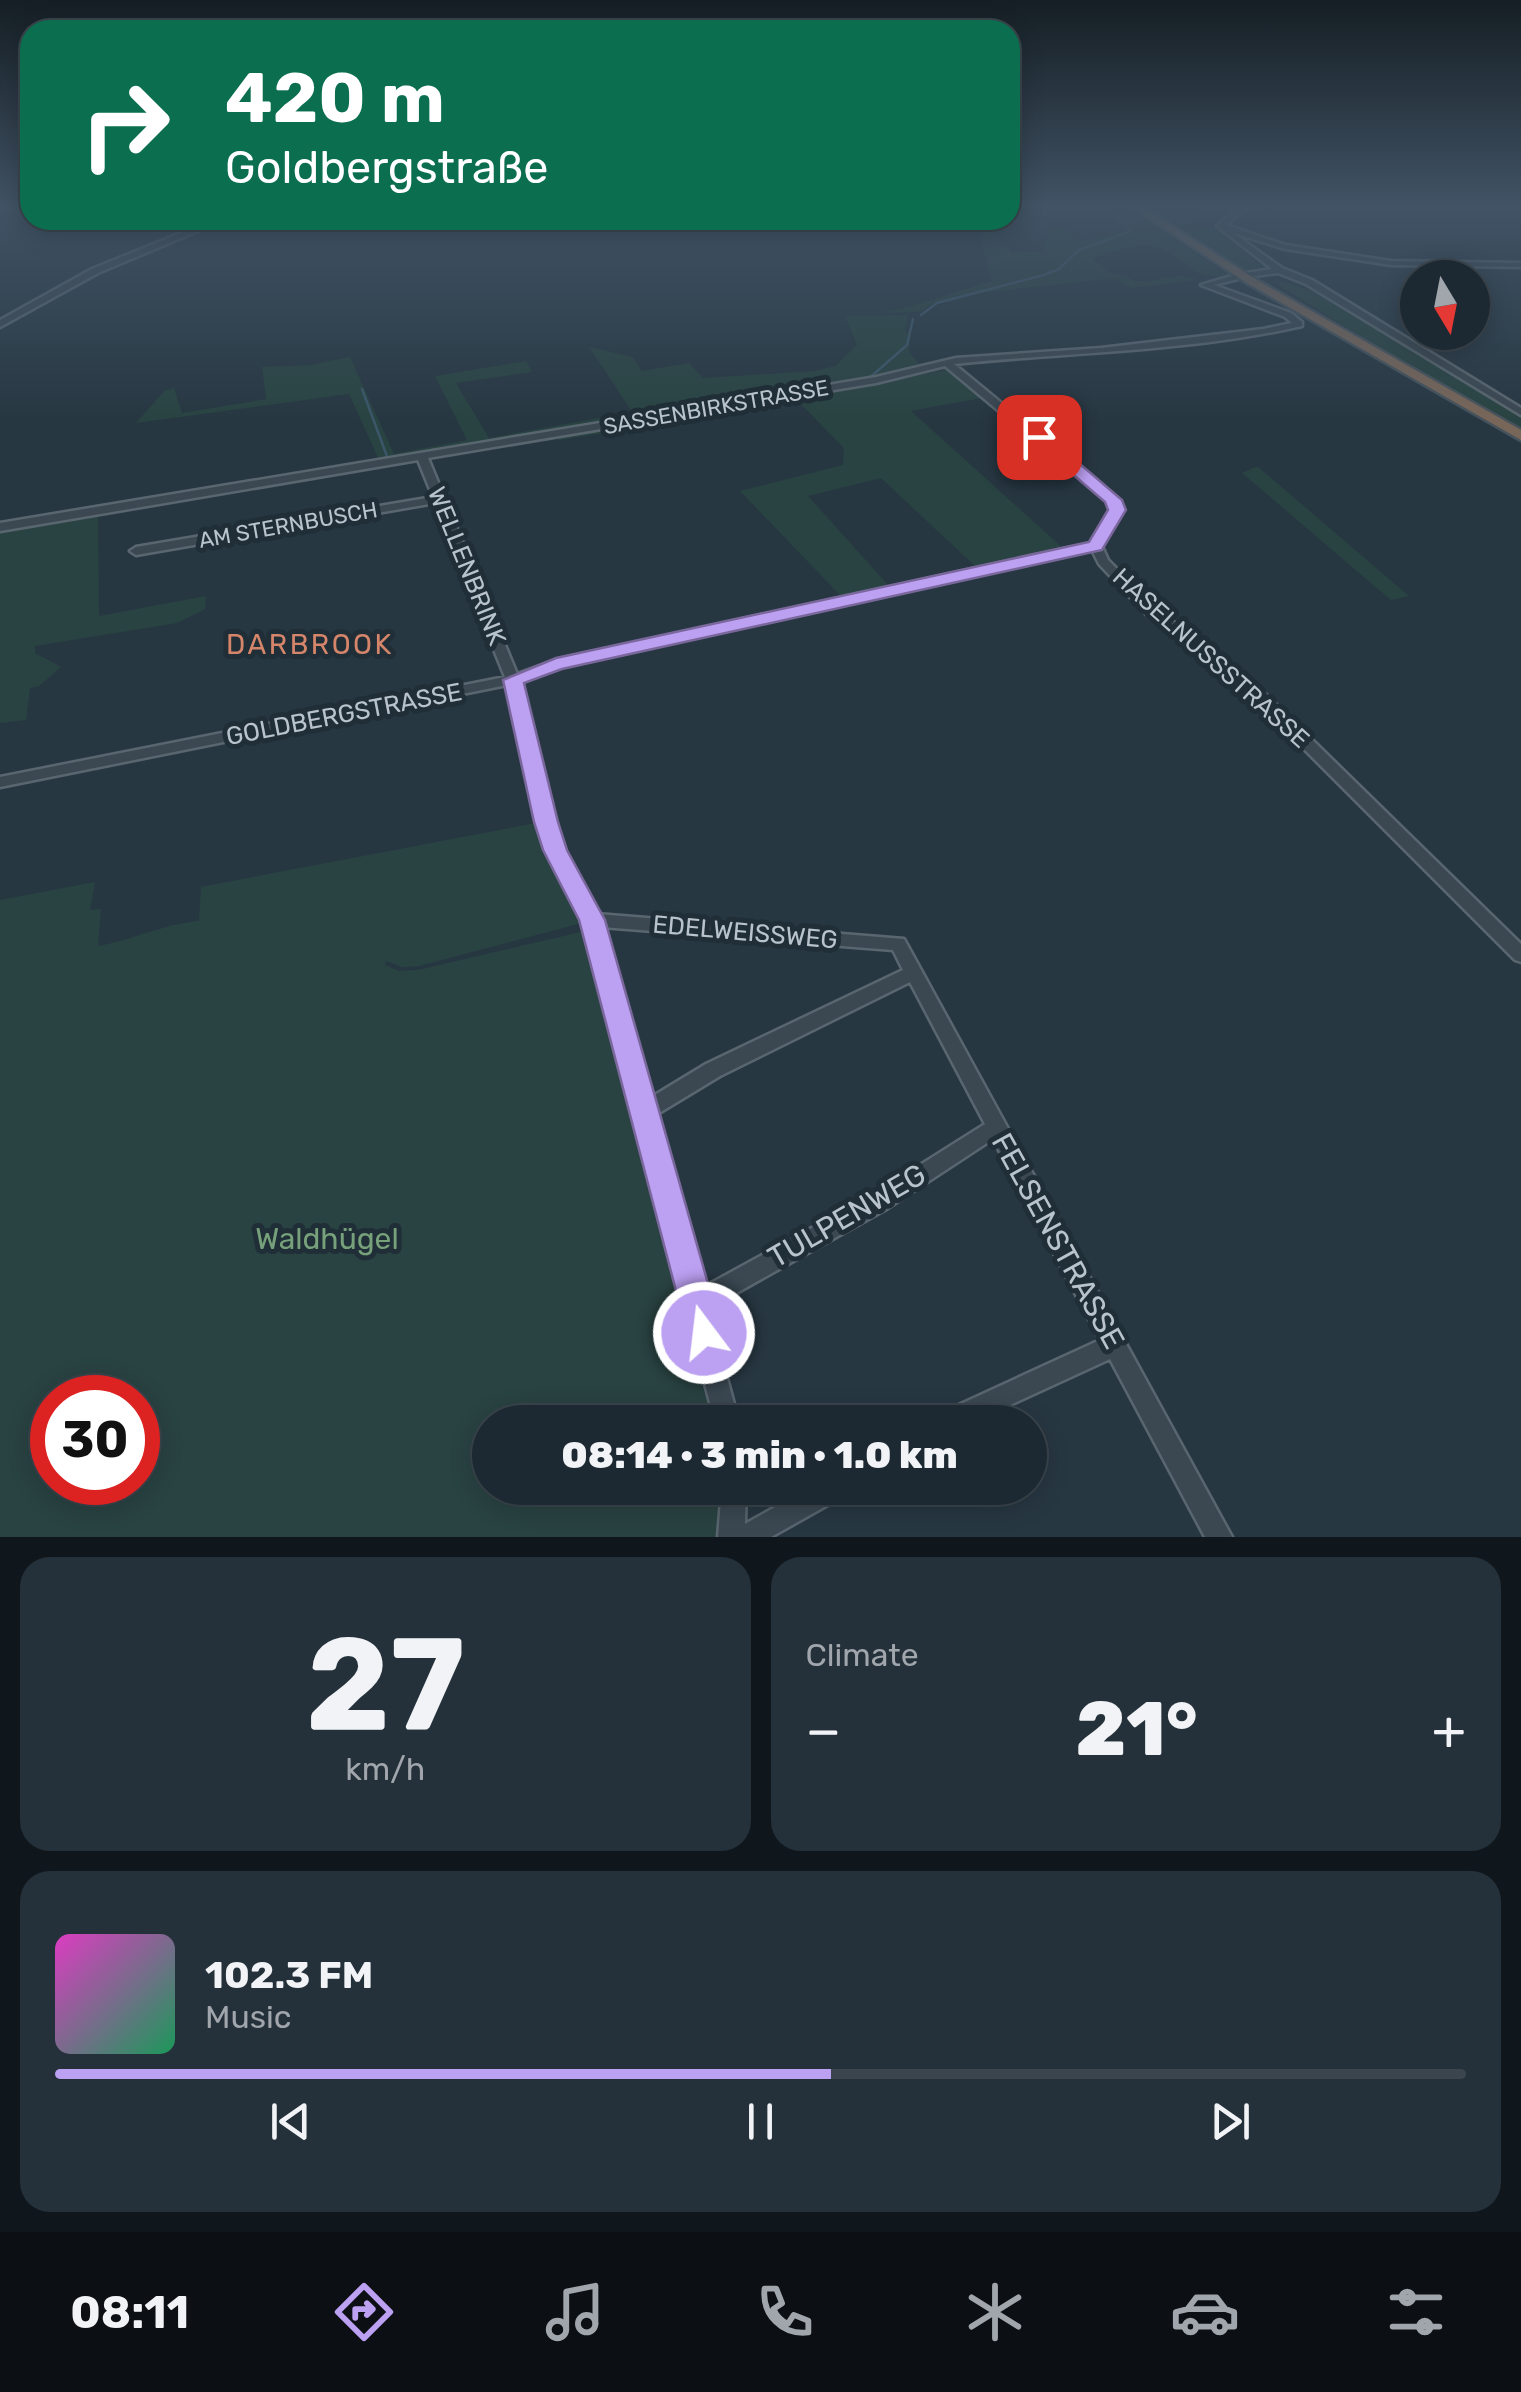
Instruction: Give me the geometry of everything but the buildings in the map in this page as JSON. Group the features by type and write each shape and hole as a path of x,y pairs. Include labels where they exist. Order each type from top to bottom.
{"highway":[{"path":"1245,276 1521,436"}],"street":[{"path":"0,324 87,276"},
{"path":"1293,276 1521,412"},
{"name":"SASSENBIRKSTRASSE","path":"0,527 876,380 947,363 1101,351 1263,332 1299,324 1288,314 1206,285 1235,277"},
{"name":"HASELNUSSSTRASSE","path":"947,363 1113,500 1117,510 1096,546 1103,560 1154,614 1248,685 1521,955"},
{"name":"WELLENBRINK","path":"422,457 513,680 550,836 592,920 723,1405"},
{"name":"AM STERNBUSCH","path":"136,552 439,499"},
{"name":"GOLDBERGSTRASSE","path":"0,782 513,680 556,664 1096,546"},
{"name":"EDELWEISSWEG","path":"592,920 898,944"},
{"name":"FELSENSTRASSE","path":"898,944 1219,1537"},
{"path":"642,1113 714,1070 913,973"},
{"name":"TULPENWEG","path":"697,1303 881,1201 996,1127"},
{"path":"984,1405 1114,1345"},
{"path":"731,1537 733,1505"},
{"path":"746,1537 803,1505"}],"green space":[{"path":"991,276 1125,276 1137,281 1182,276 1197,280 1131,288 1116,278 972,294 934,303 919,312 879,313 992,281"},
{"path":"1272,281 1325,297 1396,336 1400,338 1400,350 1418,350 1521,414 1521,428 1418,372"},
{"path":"908,315 905,332 911,333 909,352 921,366 882,377 887,381 951,369 987,397 911,411 1065,550 976,567 881,478 808,496 888,585 841,596 740,491 843,465 844,448 799,402 559,440 552,432 380,462 349,394 136,423 164,391 174,388 182,413 266,399 262,367 310,365 350,357 394,454 467,440 435,376 526,361 532,372 456,383 489,438 632,412 589,347 633,357 642,371 689,363 703,378 814,371 835,366 857,345 845,316"},
{"path":"1255,467 1409,596 1391,600 1242,473"},
{"path":"98,515 99,616 206,596 205,609 177,623 35,646 35,653 61,667 39,686 30,688 26,720 0,723 0,531"},
{"name":"Waldhügel","path":"536,823 542,852 581,919 578,924 419,966 402,967 386,961 385,965 399,971 418,970 581,932 707,1405 472,1405 472,1505 719,1505 718,1537 0,1537 0,900 95,882 90,910 101,909 98,946 199,921 201,887"}],"waterway":[{"path":"921,315 937,303 1041,276"},
{"path":"867,380 907,345 913,319"},
{"path":"362,389 388,459"},
{"path":"736,407 755,403"},
{"path":"538,440 714,410"}],"district":[{"name":"DARBROOK","path":"310,644"}],"route":[{"path":"704,1333 592,920 555,850 513,680 556,664 1096,546 1110,528 1117,510 1113,500 1039,437"}]}
